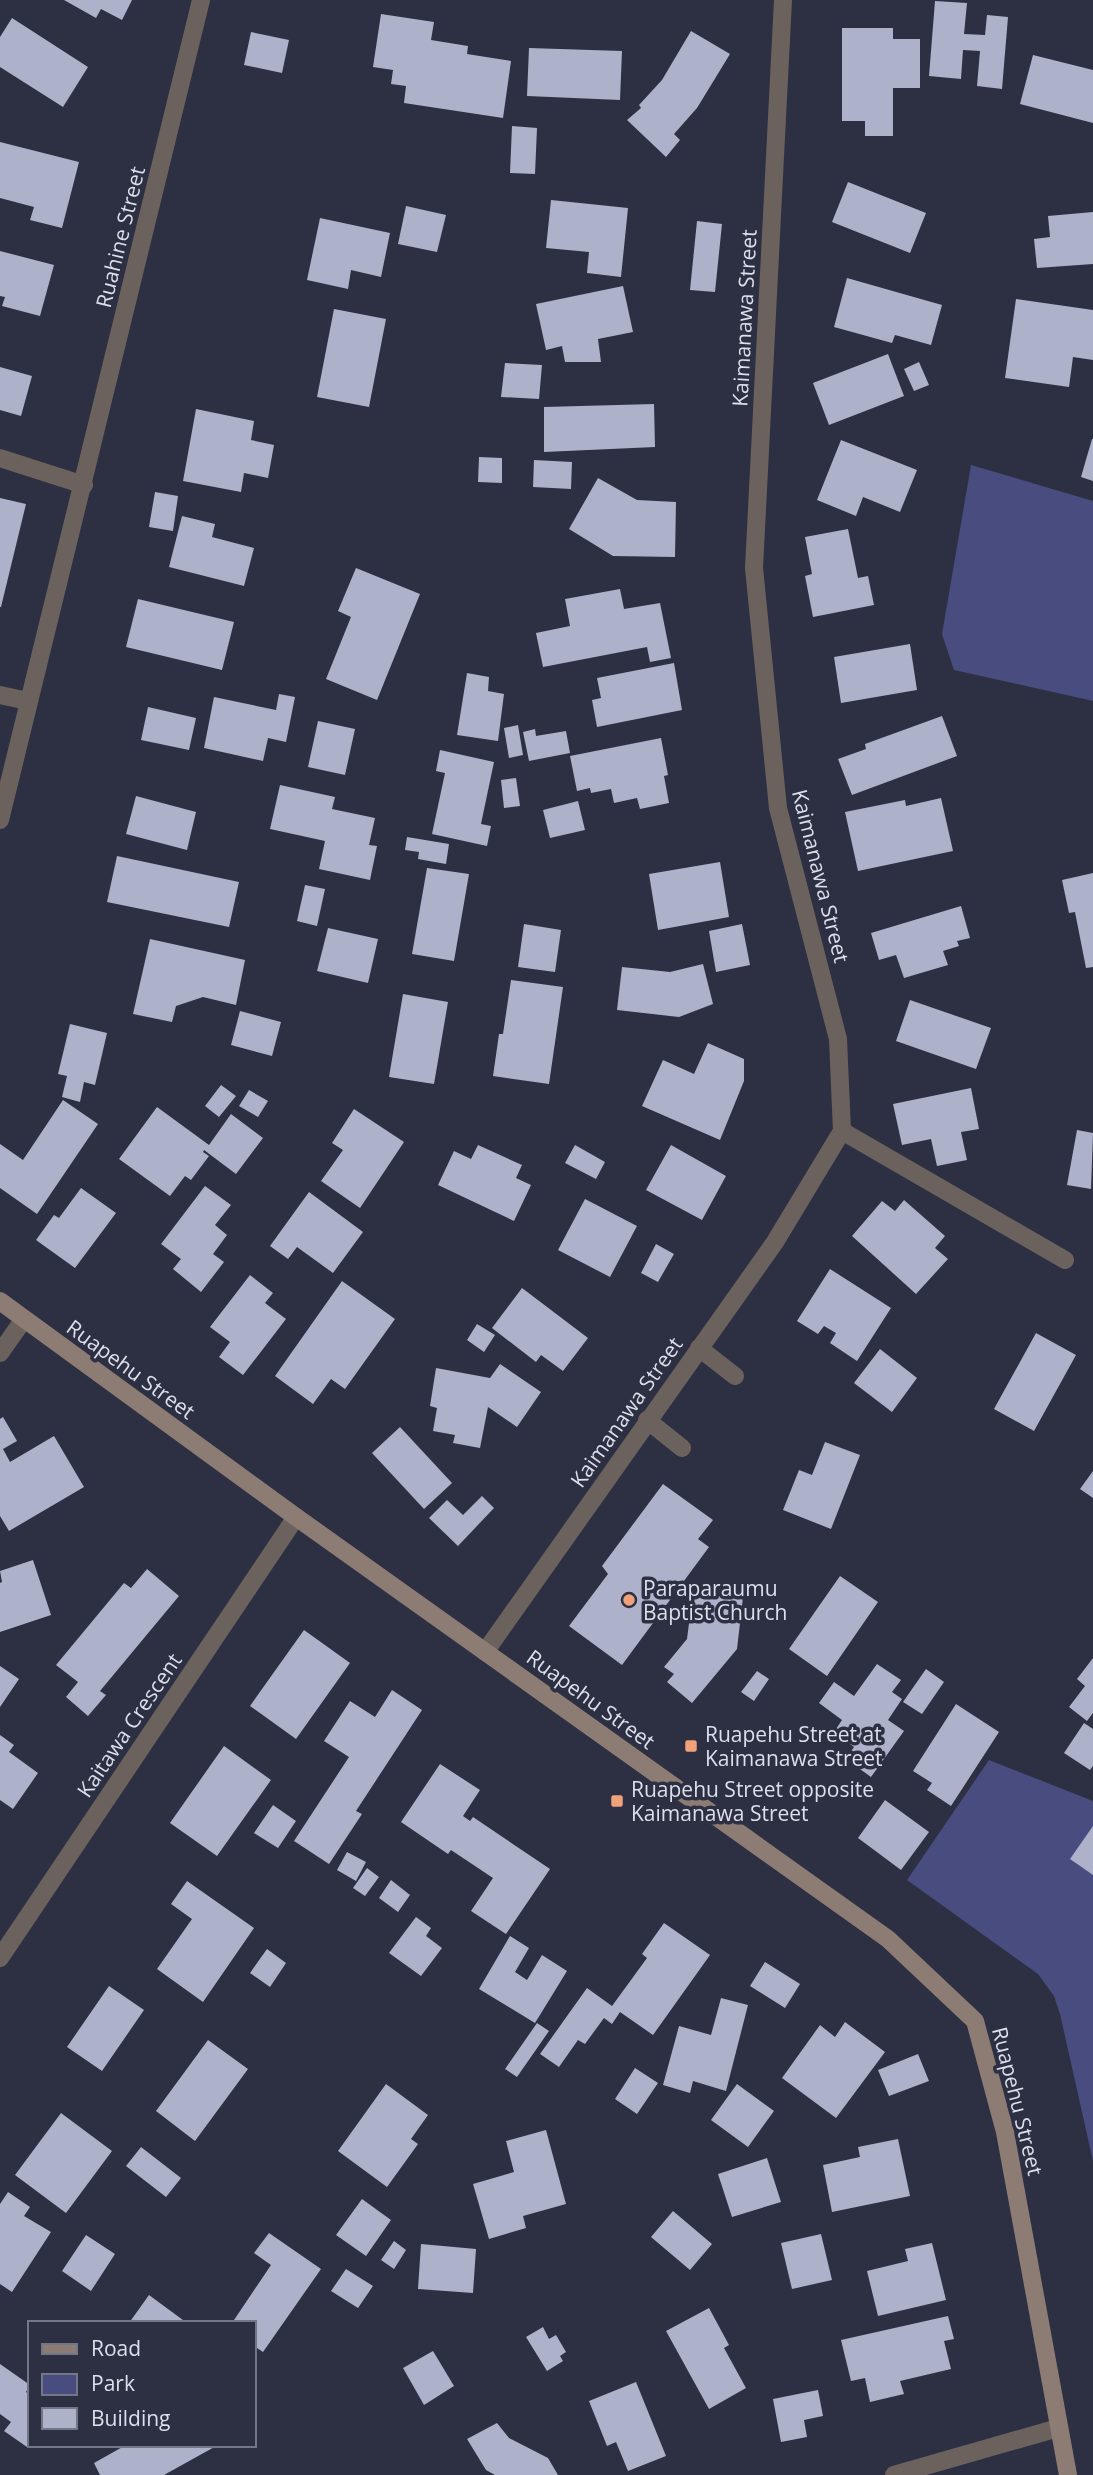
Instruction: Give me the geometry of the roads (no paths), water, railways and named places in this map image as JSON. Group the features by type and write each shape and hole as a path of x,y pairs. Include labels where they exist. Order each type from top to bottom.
{"street":[{"name":"Ruahine Street","path":"0,820 201,0"},
{"name":"Kaimanawa Street","path":"485,1652 775,1242 842,1131 838,1039 778,808 754,568 783,0"},
{"path":"0,458 84,485"},
{"path":"0,695 28,701"},
{"path":"842,1131 1065,1260"},
{"name":"Ruapehu Street","path":"0,1301 296,1517 888,1940 975,2021 1005,2132 1068,2475"},
{"path":"0,1353 24,1319"},
{"path":"699,1348 735,1376"},
{"path":"647,1420 682,1448"},
{"name":"Kaitawa Crescent","path":"0,1958 296,1517"},
{"path":"894,2475 1058,2428"}],"place":[{"name":"Paraparaumu Baptist Church","path":"629,1600"},
{"name":"Ruapehu Street at Kaimanawa Street","path":"691,1746"},
{"name":"Ruapehu Street opposite Kaimanawa Street","path":"617,1801"}]}
